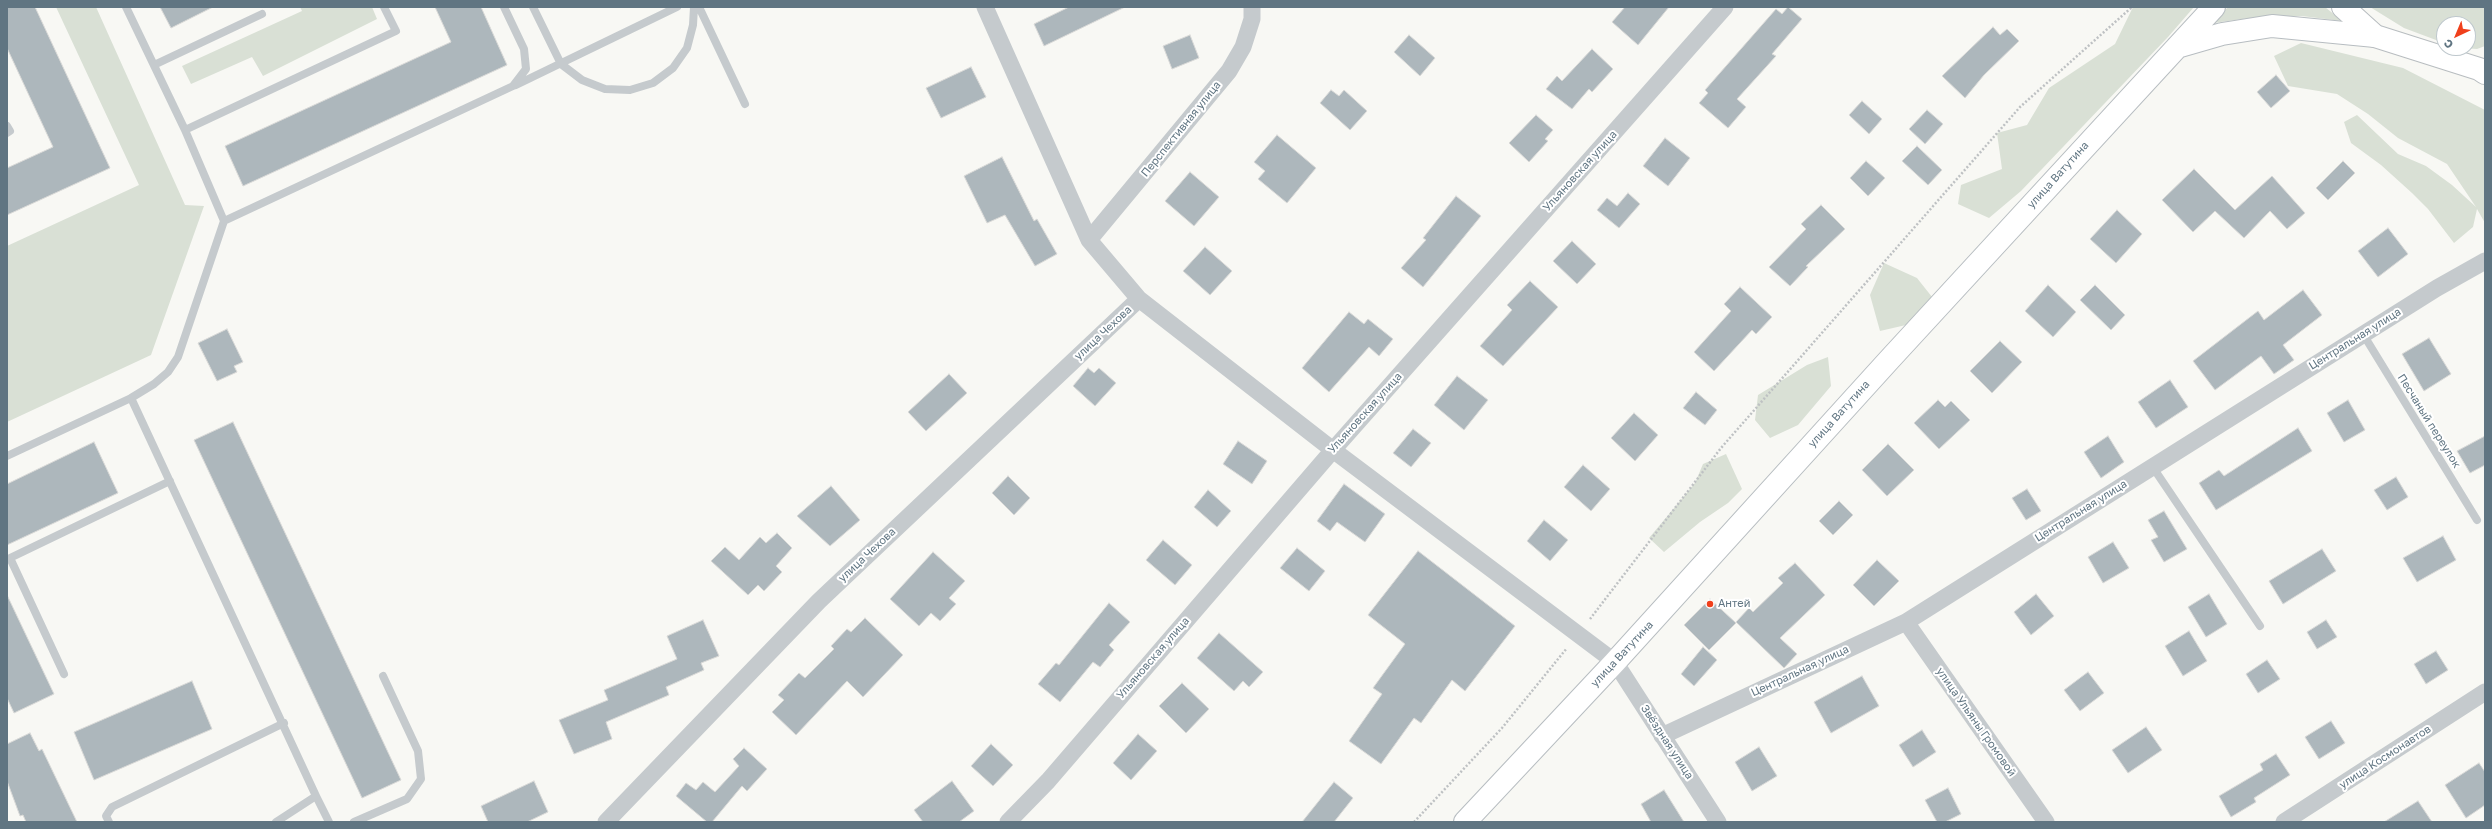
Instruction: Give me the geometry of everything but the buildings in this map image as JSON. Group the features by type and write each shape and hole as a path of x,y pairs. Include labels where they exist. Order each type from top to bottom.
{"main road":[{"name":"улица Ватутина","path":"1465,822 1615,662 2174,48 2214,7"},
{"path":"2343,7 2375,36"},
{"path":"2174,48 2222,34 2272,26 2375,36 2484,69"}],"street":[{"path":"985,7 1089,240 1139,299 1333,450 1615,662"},
{"name":"Перспективная улица","path":"1089,240 1229,71 1243,48 1252,19 1252,7"},
{"name":"Ульяновская улица","path":"1008,822 1048,781 1333,450 1726,7"},
{"name":"Центральная улица","path":"1662,736 1906,622 2363,334 2485,261"},
{"name":"улица Чехова","path":"606,822 819,601 1139,299"},
{"name":"улица Ульяны Громовой","path":"1906,622 2046,822"},
{"name":"Звёздная улица","path":"1615,662 1718,822"},
{"name":"улица Космонавтов","path":"2284,822 2485,692"}],"lane":[{"path":"7,456 131,398 154,384 168,372 178,357 224,221 185,130 126,7"},
{"path":"185,130 396,31 384,7"},
{"path":"504,7 524,49 526,62 526,69 513,86"},
{"path":"534,7 561,64 582,80 605,89 630,90 653,83 673,68 687,48 693,25 694,7"},
{"path":"224,221 561,64 677,7"},
{"path":"699,7 745,104"},
{"path":"154,65 262,14"},
{"path":"7,126 10,131 7,132"},
{"name":"Песчаный переулок","path":"2363,334 2477,520"},
{"path":"131,398 329,822"},
{"path":"2152,466 2260,626"},
{"path":"64,674 10,558 170,481"},
{"path":"354,822 407,799 421,779 418,751 383,676"},
{"path":"109,822 106,816 112,807 284,724"},
{"path":"276,822 316,796"}],"path":[{"path":"1414,822 1502,728 1578,635 1721,448 2020,107 2132,7"}],"shaded area":[{"path":"56,7 96,7 185,205 204,206 151,355 7,422 7,246 139,185"},
{"path":"300,7 372,7 377,19 263,76 252,57 191,84 182,66 302,11"},
{"path":"2133,7 2194,7 2168,37 2021,191 1989,218 1958,204 1961,185 2002,169 1997,133 2027,125 2049,88 2115,44"},
{"path":"2228,7 2325,7 2342,21 2302,16 2265,16 2213,23"},
{"path":"2370,7 2485,7 2485,46 2477,49 2476,16 2436,16 2436,40 2404,28"},
{"path":"2301,43 2403,68 2485,110 2485,223 2477,209 2473,227 2454,243 2428,209 2412,193 2381,165 2351,143 2344,122 2357,115 2398,154 2426,166 2452,185 2476,207 2447,164 2398,138 2368,114 2337,94 2288,86 2274,56"},
{"path":"1884,263 1917,278 1936,302 1919,322 1880,331 1870,295"},
{"path":"1828,357 1831,386 1798,425 1770,438 1755,420 1758,395 1807,365"},
{"path":"1726,454 1742,489 1728,503 1700,522 1664,552 1649,538 1695,483 1703,464"}],"place":[{"name":"Антей","path":"1710,604"}]}
